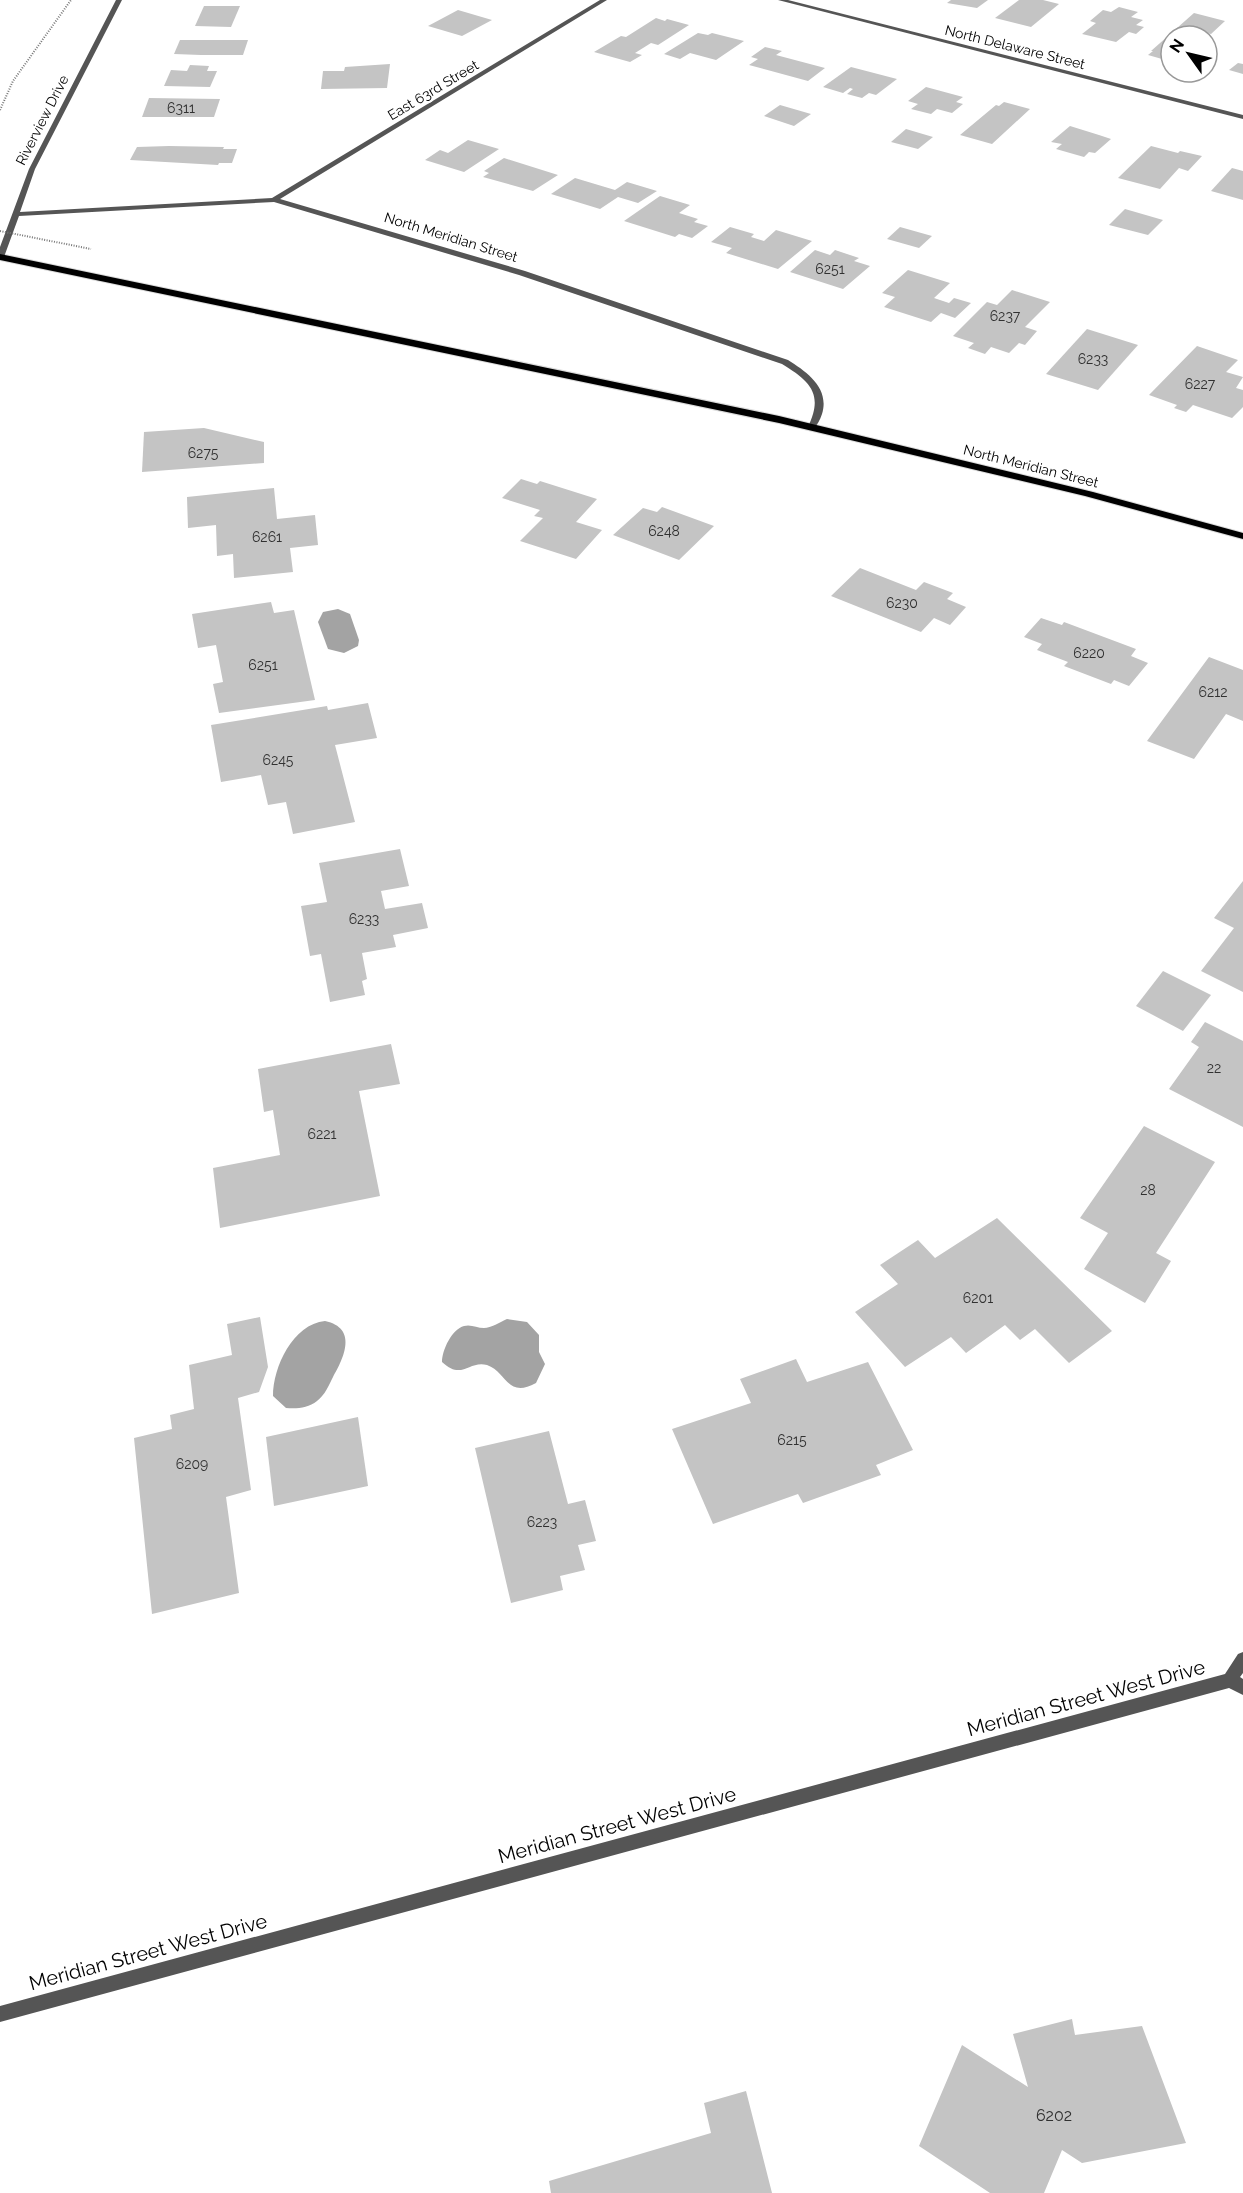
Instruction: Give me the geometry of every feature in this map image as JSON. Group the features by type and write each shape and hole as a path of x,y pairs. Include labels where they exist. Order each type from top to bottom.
{"main road":[{"name":"North Meridian Street","path":"0,257 812,427 1069,489 1243,536"}],"street":[{"name":"Riverview Drive","path":"0,257 32,169 119,0"},
{"name":"East 63rd Street","path":"274,200 604,0"},
{"name":"North Delaware Street","path":"781,0 1243,117"},
{"name":"North Meridian Street","path":"15,214 274,200 522,273 785,362 800,371 819,391 820,401 812,427"},
{"path":"1237,1684 1243,1659"},
{"name":"Meridian Street West Drive","path":"0,2014 1237,1684"}],"path":[{"path":"0,110 13,81 71,0"},
{"path":"0,231 91,249"}],"shaded area":[{"path":"338,609 350,614 359,640 358,646 344,653 328,649 318,622 323,612"},
{"path":"507,1319 527,1322 539,1335 539,1352 545,1364 536,1383 519,1388 508,1383 494,1368 487,1365 481,1364 455,1370 442,1362 444,1352 455,1331 469,1325 487,1328"},
{"path":"325,1321 342,1330 345,1337 346,1344 341,1361 326,1390 317,1401 302,1408 286,1408 273,1396 281,1360 294,1338 303,1330"}],"building":[{"path":"951,0 988,0 977,8 947,3"},
{"path":"1019,0 1043,0 1059,4 1031,27 995,18"},
{"path":"204,6 240,6 231,27 195,26"},
{"path":"1119,7 1138,12 1131,17 1143,20 1136,25 1144,27 1136,34 1129,32 1116,42 1082,34 1096,23 1090,21 1103,10 1111,12"},
{"path":"458,10 492,20 462,36 428,26"},
{"path":"1194,13 1225,21 1219,27 1219,24 1182,24"},
{"path":"656,18 689,25 658,45 651,43 635,53 642,55 630,62 594,52 621,36 626,37"},
{"path":"698,33 708,35 712,33 744,41 716,60 690,53 680,59 664,54"},
{"path":"180,40 248,40 243,55 174,54"},
{"path":"1159,44 1159,58 1148,55 1153,51 1151,51"},
{"path":"765,47 782,51 776,55 825,68 808,81 749,65 758,59 751,57"},
{"path":"1238,63 1243,64 1243,74 1229,70"},
{"path":"390,64 387,88 321,89 323,71 344,71 345,67"},
{"path":"190,65 209,66 207,71 217,71 210,87 164,86 171,70 187,71"},
{"path":"851,67 897,79 876,95 869,93 862,98 847,94 853,89 850,88 843,93 823,87"},
{"path":"926,87 963,97 956,102 963,104 952,113 937,109 931,114 911,109 918,104 908,101"},
{"path":"149,98 220,99 214,117 142,117"},
{"path":"1004,102 1030,109 992,144 960,135 996,105 999,106"},
{"path":"780,105 811,114 794,126 764,116"},
{"path":"1070,126 1111,139 1095,153 1089,152 1084,157 1056,149 1062,144 1051,142"},
{"path":"906,129 933,137 918,149 891,142"},
{"path":"468,140 499,149 464,172 425,160 440,150 448,153"},
{"path":"1151,146 1202,156 1188,171 1179,168 1160,189 1118,178"},
{"path":"137,147 237,149 232,163 219,163 218,165 130,160"},
{"path":"504,158 558,175 533,191 483,177 489,173 484,171"},
{"path":"1232,168 1243,171 1243,200 1211,191"},
{"path":"575,178 615,190 627,182 657,191 638,203 618,197 600,209 551,194"},
{"path":"660,196 690,205 679,213 698,219 694,222 708,226 692,238 679,234 675,237 624,221"},
{"path":"1125,209 1163,220 1148,235 1109,225"},
{"path":"730,227 754,234 751,237 764,241 776,230 812,241 778,269 726,253 732,248 711,242"},
{"path":"900,227 932,236 919,248 887,239"},
{"path":"815,250 830,255 835,250 859,258 854,261 870,266 843,289 790,272"},
{"path":"908,270 950,283 934,298 949,303 954,298 971,303 955,318 941,313 931,322 884,307 895,297 882,293"},
{"path":"1012,290 1050,302 1025,327 1037,331 1025,345 1019,343 1009,353 991,347 985,354 968,348 974,343 953,336 987,302 997,305"},
{"path":"1087,329 1138,345 1098,390 1046,374"},
{"path":"1197,346 1238,360 1226,372 1243,377 1236,388 1243,390 1243,407 1232,418 1193,405 1186,412 1174,408 1177,405 1149,395"},
{"path":"204,428 264,442 264,463 142,472 144,432"},
{"path":"521,479 537,484 540,481 597,499 576,522 602,530 576,559 520,541 543,518 534,516 540,510 502,498"},
{"path":"274,488 277,519 315,515 318,545 290,548 293,572 234,578 233,554 217,556 216,525 188,528 187,497"},
{"path":"662,507 714,526 679,560 613,535 643,508 657,512"},
{"path":"860,568 916,590 924,582 953,593 947,599 966,607 950,625 934,618 921,632 831,596"},
{"path":"271,602 274,613 294,610 315,700 219,713 213,684 223,682 216,645 198,648 192,614"},
{"path":"1041,618 1062,625 1064,622 1136,649 1131,656 1148,663 1129,686 1114,680 1111,684 1064,666 1068,662 1037,650 1042,644 1024,637"},
{"path":"1209,657 1243,670 1243,721 1226,714 1194,759 1147,741"},
{"path":"368,703 377,738 335,745 355,822 293,834 286,802 268,805 261,775 221,782 211,725 327,706 328,710"},
{"path":"400,849 409,886 381,891 385,909 422,903 428,928 393,935 396,947 362,953 367,979 362,981 365,995 330,1002 321,954 310,956 301,906 327,902 319,863"},
{"path":"1243,881 1243,992 1201,971 1234,928 1214,918"},
{"path":"1163,971 1211,995 1183,1031 1136,1006"},
{"path":"1205,1022 1243,1041 1243,1127 1169,1089 1199,1047 1191,1042"},
{"path":"391,1044 400,1084 359,1091 380,1196 220,1228 213,1168 280,1155 273,1110 264,1112 258,1069"},
{"path":"1144,1126 1215,1162 1156,1253 1171,1261 1145,1303 1084,1269 1108,1233 1080,1218"},
{"path":"997,1218 1112,1331 1069,1363 1035,1329 1020,1340 1005,1325 966,1353 951,1337 905,1367 855,1312 898,1284 880,1265 918,1240 935,1258"},
{"path":"260,1317 268,1367 259,1392 238,1398 251,1490 226,1497 239,1593 152,1614 134,1438 172,1429 170,1415 194,1409 189,1365 232,1355 227,1324"},
{"path":"796,1359 807,1382 868,1362 913,1450 876,1465 881,1475 803,1503 798,1494 713,1524 672,1429 751,1403 740,1379"},
{"path":"358,1417 368,1486 274,1506 266,1437"},
{"path":"549,1431 568,1504 585,1500 596,1541 578,1545 585,1570 560,1576 563,1590 511,1603 475,1448"},
{"path":"1072,2019 1075,2035 1142,2026 1186,2143 1082,2163 1062,2150 1044,2193 990,2193 919,2146 962,2045 1028,2087 1013,2034"},
{"path":"746,2091 772,2193 551,2193 549,2181 711,2133 704,2103"}]}
